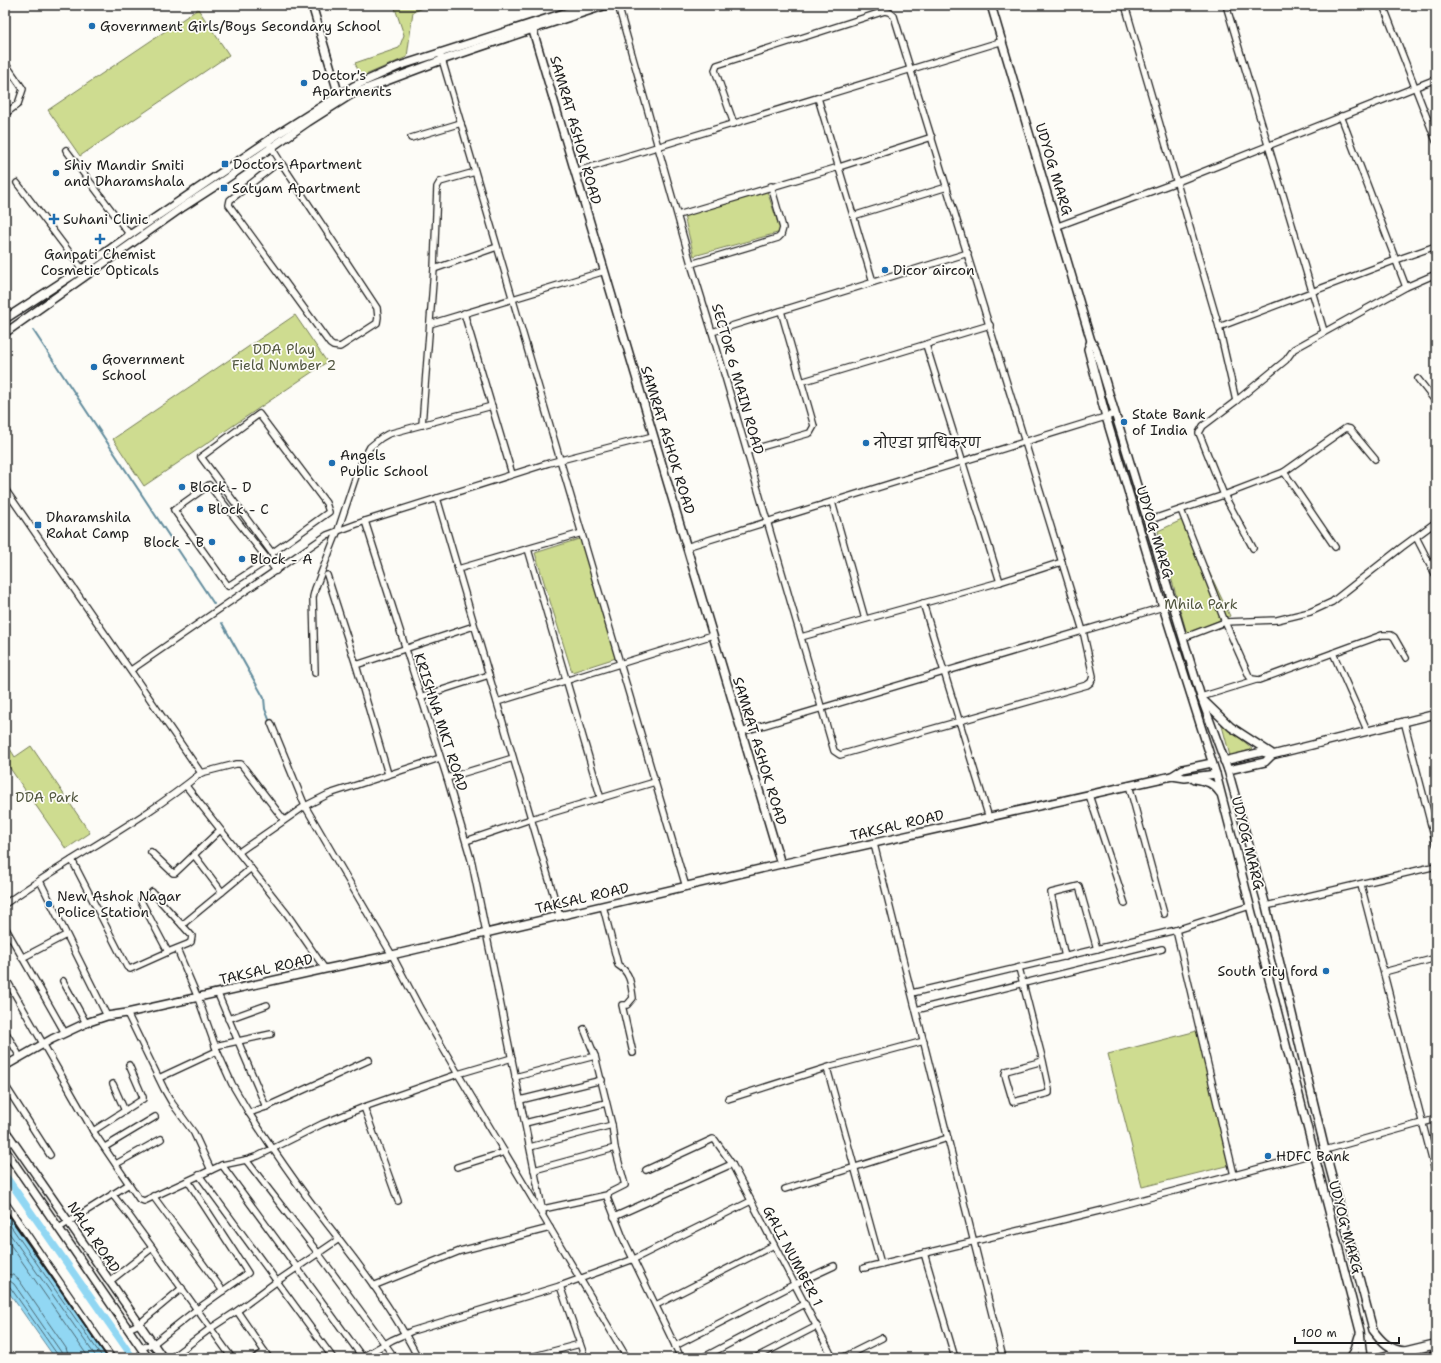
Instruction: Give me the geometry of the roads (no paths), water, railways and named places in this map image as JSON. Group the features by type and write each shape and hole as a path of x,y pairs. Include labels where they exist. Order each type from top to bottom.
{"main road":[{"path":"1380,1358 1436,1344"}],"street":[{"path":"312,5 340,98"},
{"path":"5,333 267,141 340,98 589,5"},
{"path":"13,327 6,317 82,269 130,235 272,148 354,86 399,66 439,52 607,5"},
{"name":"SECTOR 6 MAIN ROAD","path":"618,5 659,146 691,264 768,522 834,752 840,756 959,720"},
{"name":"UDYOG MARG","path":"991,5 1003,41 1091,341 1095,347 1201,697 1228,770 1266,906 1326,1150 1373,1330 1380,1340 1387,1346 1397,1350 1408,1351"},
{"path":"1125,5 1219,327 1236,401"},
{"path":"1226,5 1324,331"},
{"path":"1383,5 1436,141"},
{"path":"734,124 715,70 717,65 885,11 894,16 912,69 1083,631 1093,676 1091,682 1087,685 959,720"},
{"name":"SAMRAT ASHOK ROAD","path":"532,26 780,864"},
{"path":"575,172 1003,41"},
{"path":"439,52 686,887"},
{"path":"5,63 24,89 18,104 5,114"},
{"path":"1058,226 1177,182 1436,79"},
{"path":"818,98 873,282"},
{"path":"1341,116 1406,286"},
{"path":"411,138 461,123"},
{"path":"678,215 771,186 839,167 932,137"},
{"path":"267,141 377,308 377,323 340,347 330,344 229,205 230,200 280,161"},
{"path":"66,150 130,235"},
{"path":"422,425 434,269 438,185 440,182 475,172"},
{"path":"18,183 82,269"},
{"path":"691,264 778,238 781,235 783,228 771,186"},
{"path":"853,216 948,187"},
{"path":"1219,327 1436,246"},
{"path":"434,269 497,248"},
{"path":"712,332 968,253"},
{"path":"430,324 604,271"},
{"path":"1253,548 1224,495 1199,433 1203,426 1287,359 1294,349 1406,286 1436,274"},
{"path":"747,451 810,433 814,426 781,310"},
{"path":"464,313 512,474"},
{"path":"801,382 990,325"},
{"name":"UDYOG MARG","path":"1091,341 1088,349 1106,417 1222,796 1360,1331 1363,1358"},
{"path":"926,345 1000,582"},
{"path":"1418,379 1436,402"},
{"path":"315,673 314,593 338,530 358,470 370,447 380,438 388,434 492,406"},
{"path":"272,553 329,512 326,503 259,414 201,457 272,553 278,570"},
{"path":"686,547 1115,414"},
{"path":"1147,521 1224,495 1284,472 1348,428 1375,459"},
{"path":"131,670 327,535 338,530 365,520 512,474 653,436"},
{"path":"1284,472 1335,547"},
{"path":"268,560 228,586 174,510 209,485 268,560 278,570"},
{"path":"5,489 201,773"},
{"path":"437,498 560,917"},
{"path":"832,502 865,619"},
{"path":"1181,510 1225,622 1249,676 1256,680"},
{"name":"KRISHNA MKT ROAD","path":"365,520 447,778 472,863 544,1218"},
{"path":"1183,638 1225,622 1277,620 1310,612 1332,602 1436,522"},
{"path":"458,569 582,533"},
{"path":"1416,537 1436,576"},
{"path":"528,549 601,799"},
{"path":"801,637 1000,582 1062,562"},
{"path":"327,575 356,665 388,774"},
{"path":"923,603 989,818"},
{"path":"741,732 1163,607"},
{"path":"356,665 474,626"},
{"path":"1272,754 1231,727 1201,697 1259,680 1382,635 1388,634 1394,637 1406,658"},
{"path":"497,702 713,636"},
{"path":"1333,653 1367,730"},
{"path":"420,697 489,675"},
{"path":"1224,761 1262,752 1272,754 1436,714"},
{"path":"1404,721 1436,844"},
{"path":"271,723 305,806 392,955 421,1010 458,1074 626,1358"},
{"path":"1228,770 1265,762 1272,754"},
{"path":"238,852 305,806 329,794 440,758"},
{"path":"447,778 513,758"},
{"name":"TAKSAL ROAD","path":"5,1066 64,1033 86,1023 107,1016 218,994 560,917 780,864 1172,776 1183,769 1212,763"},
{"path":"5,904 140,817 186,786 201,773 241,764 284,820"},
{"name":"TAKSAL ROAD","path":"1172,776 1185,778 1216,774"},
{"path":"1185,778 1209,782 1214,785 1222,796"},
{"path":"466,841 531,819 655,782"},
{"path":"186,786 286,914 325,969"},
{"path":"1129,786 1164,914"},
{"path":"1089,795 1125,904"},
{"path":"151,852 174,873 176,873 220,830"},
{"path":"874,844 1003,1358"},
{"path":"194,855 222,892"},
{"path":"72,860 126,967 132,969 188,944 192,939 192,936 182,924 152,892"},
{"path":"1266,906 1436,866"},
{"path":"182,924 250,869"},
{"path":"40,881 107,1016"},
{"path":"1361,884 1436,1175"},
{"path":"1065,957 1051,893 1074,887 1079,886 1097,949"},
{"path":"141,901 168,952"},
{"path":"603,906 618,965 625,969 631,981 633,998 627,1005 622,1005 633,1053"},
{"path":"912,993 1176,930 1250,906"},
{"path":"5,927 64,1033"},
{"path":"1176,930 1234,1174"},
{"path":"22,958 66,935"},
{"path":"177,949 198,998 216,1048 232,1084 249,1113 272,1148 349,1252 406,1333 418,1358"},
{"path":"916,1010 1162,949"},
{"path":"1384,972 1436,958"},
{"path":"1020,968 1022,983 1042,1061 1049,1089 1048,1093 1013,1102 1005,1075 1006,1072 1042,1061"},
{"path":"5,977 93,1131 140,1200 144,1201 222,1165 258,1156 322,1124 364,1107 458,1074 512,1058"},
{"path":"63,981 86,1023"},
{"path":"218,994 266,1107"},
{"path":"228,1019 268,1005"},
{"path":"127,1013 172,1103 194,1133 211,1170"},
{"path":"543,1210 607,1195 625,1185 615,1148 612,1125 602,1080 595,1056 584,1029"},
{"path":"5,1031 20,1057"},
{"path":"159,1078 216,1048 238,1040 271,1034"},
{"path":"728,1099 827,1068 924,1041"},
{"path":"515,1077 595,1056"},
{"path":"249,1113 266,1107 370,1060"},
{"path":"93,1131 142,1100 143,1097 129,1065"},
{"path":"827,1068 881,1264"},
{"path":"520,1100 602,1080"},
{"path":"113,1084 125,1111"},
{"path":"5,1086 50,1155"},
{"path":"525,1123 606,1103"},
{"path":"364,1107 398,1201"},
{"path":"105,1147 155,1117"},
{"path":"1326,1150 1436,1119"},
{"path":"530,1147 612,1125"},
{"name":"NALA ROAD","path":"5,1130 162,1358"},
{"path":"785,1189 948,1138"},
{"path":"116,1164 161,1139"},
{"name":"GALI NUMBER 1","path":"646,1170 713,1139 718,1143 732,1164 833,1358"},
{"path":"534,1170 615,1148"},
{"name":"NALA ROAD","path":"5,1150 148,1358"},
{"path":"456,1167 505,1152"},
{"path":"864,1268 974,1240 1103,1210 1314,1154"},
{"path":"246,1160 318,1253 395,1358"},
{"path":"614,1217 732,1164"},
{"path":"222,1165 362,1358 406,1333 560,1286 634,1259 751,1201"},
{"path":"199,1175 333,1358"},
{"path":"141,1348 153,1344 196,1310 248,1273 188,1181"},
{"path":"59,1228 129,1184"},
{"path":"40,1200 49,1194"},
{"path":"112,1194 232,1358"},
{"path":"607,1195 614,1217 681,1358"},
{"path":"153,1196 223,1291"},
{"path":"5,1202 112,1358"},
{"path":"373,1286 460,1251 550,1228"},
{"path":"171,1358 297,1267 339,1239"},
{"path":"656,1305 774,1245"},
{"path":"109,1282 152,1248"},
{"path":"924,1253 955,1358"},
{"path":"675,1346 795,1284 834,1266"},
{"path":"560,1286 585,1358"},
{"path":"128,1329 139,1324 182,1288"},
{"path":"702,1358 805,1304"},
{"path":"237,1311 269,1358"},
{"path":"755,1358 817,1326"},
{"path":"1350,1358 1354,1352 1360,1331"},
{"path":"842,1358 882,1338"},
{"path":"527,1358 580,1344"},
{"path":"256,1358 265,1352"}],"water":[{"path":"5,1211 108,1358 55,1358 5,1287"}],"waterway":[{"path":"33,330 214,604"},
{"path":"222,623 264,698 265,709 270,722"},
{"path":"292,781 296,789"},
{"path":"5,1175 133,1358"}],"railway":[{"path":"5,1210 108,1358"},
{"path":"1408,1358 1436,1351"}],"place":[{"name":"Government Girls/Boys Secondary School","path":"92,26"},
{"name":"Doctor's Apartments","path":"304,83"},
{"name":"Doctors Apartment","path":"225,164"},
{"name":"Shiv Mandir Smiti and Dharamshala","path":"56,173"},
{"name":"Satyam Apartment","path":"224,188"},
{"name":"Suhani Clinic","path":"54,219"},
{"name":"Ganpati Chemist Cosmetic Opticals","path":"100,239"},
{"name":"Dicor aircon","path":"885,270"},
{"name":"Government School","path":"94,367"},
{"name":"State Bank of India","path":"1124,422"},
{"name":"नोएडा प्राधिकरण","path":"866,443"},
{"name":"Angels Public School","path":"332,463"},
{"name":"Block - D","path":"182,487"},
{"name":"Block - C","path":"200,509"},
{"name":"Dharamshila Rahat Camp","path":"38,525"},
{"name":"Block - B","path":"212,542"},
{"name":"Block - A","path":"242,559"},
{"name":"New Ashok Nagar Police Station","path":"49,904"},
{"name":"South city ford","path":"1326,971"},
{"name":"HDFC Bank","path":"1268,1156"}],"park label":[{"name":"DDA Play Field Number 2","path":"284,358"},
{"name":"Mhila Park","path":"1201,604"},
{"name":"DDA Park","path":"47,797"}]}
